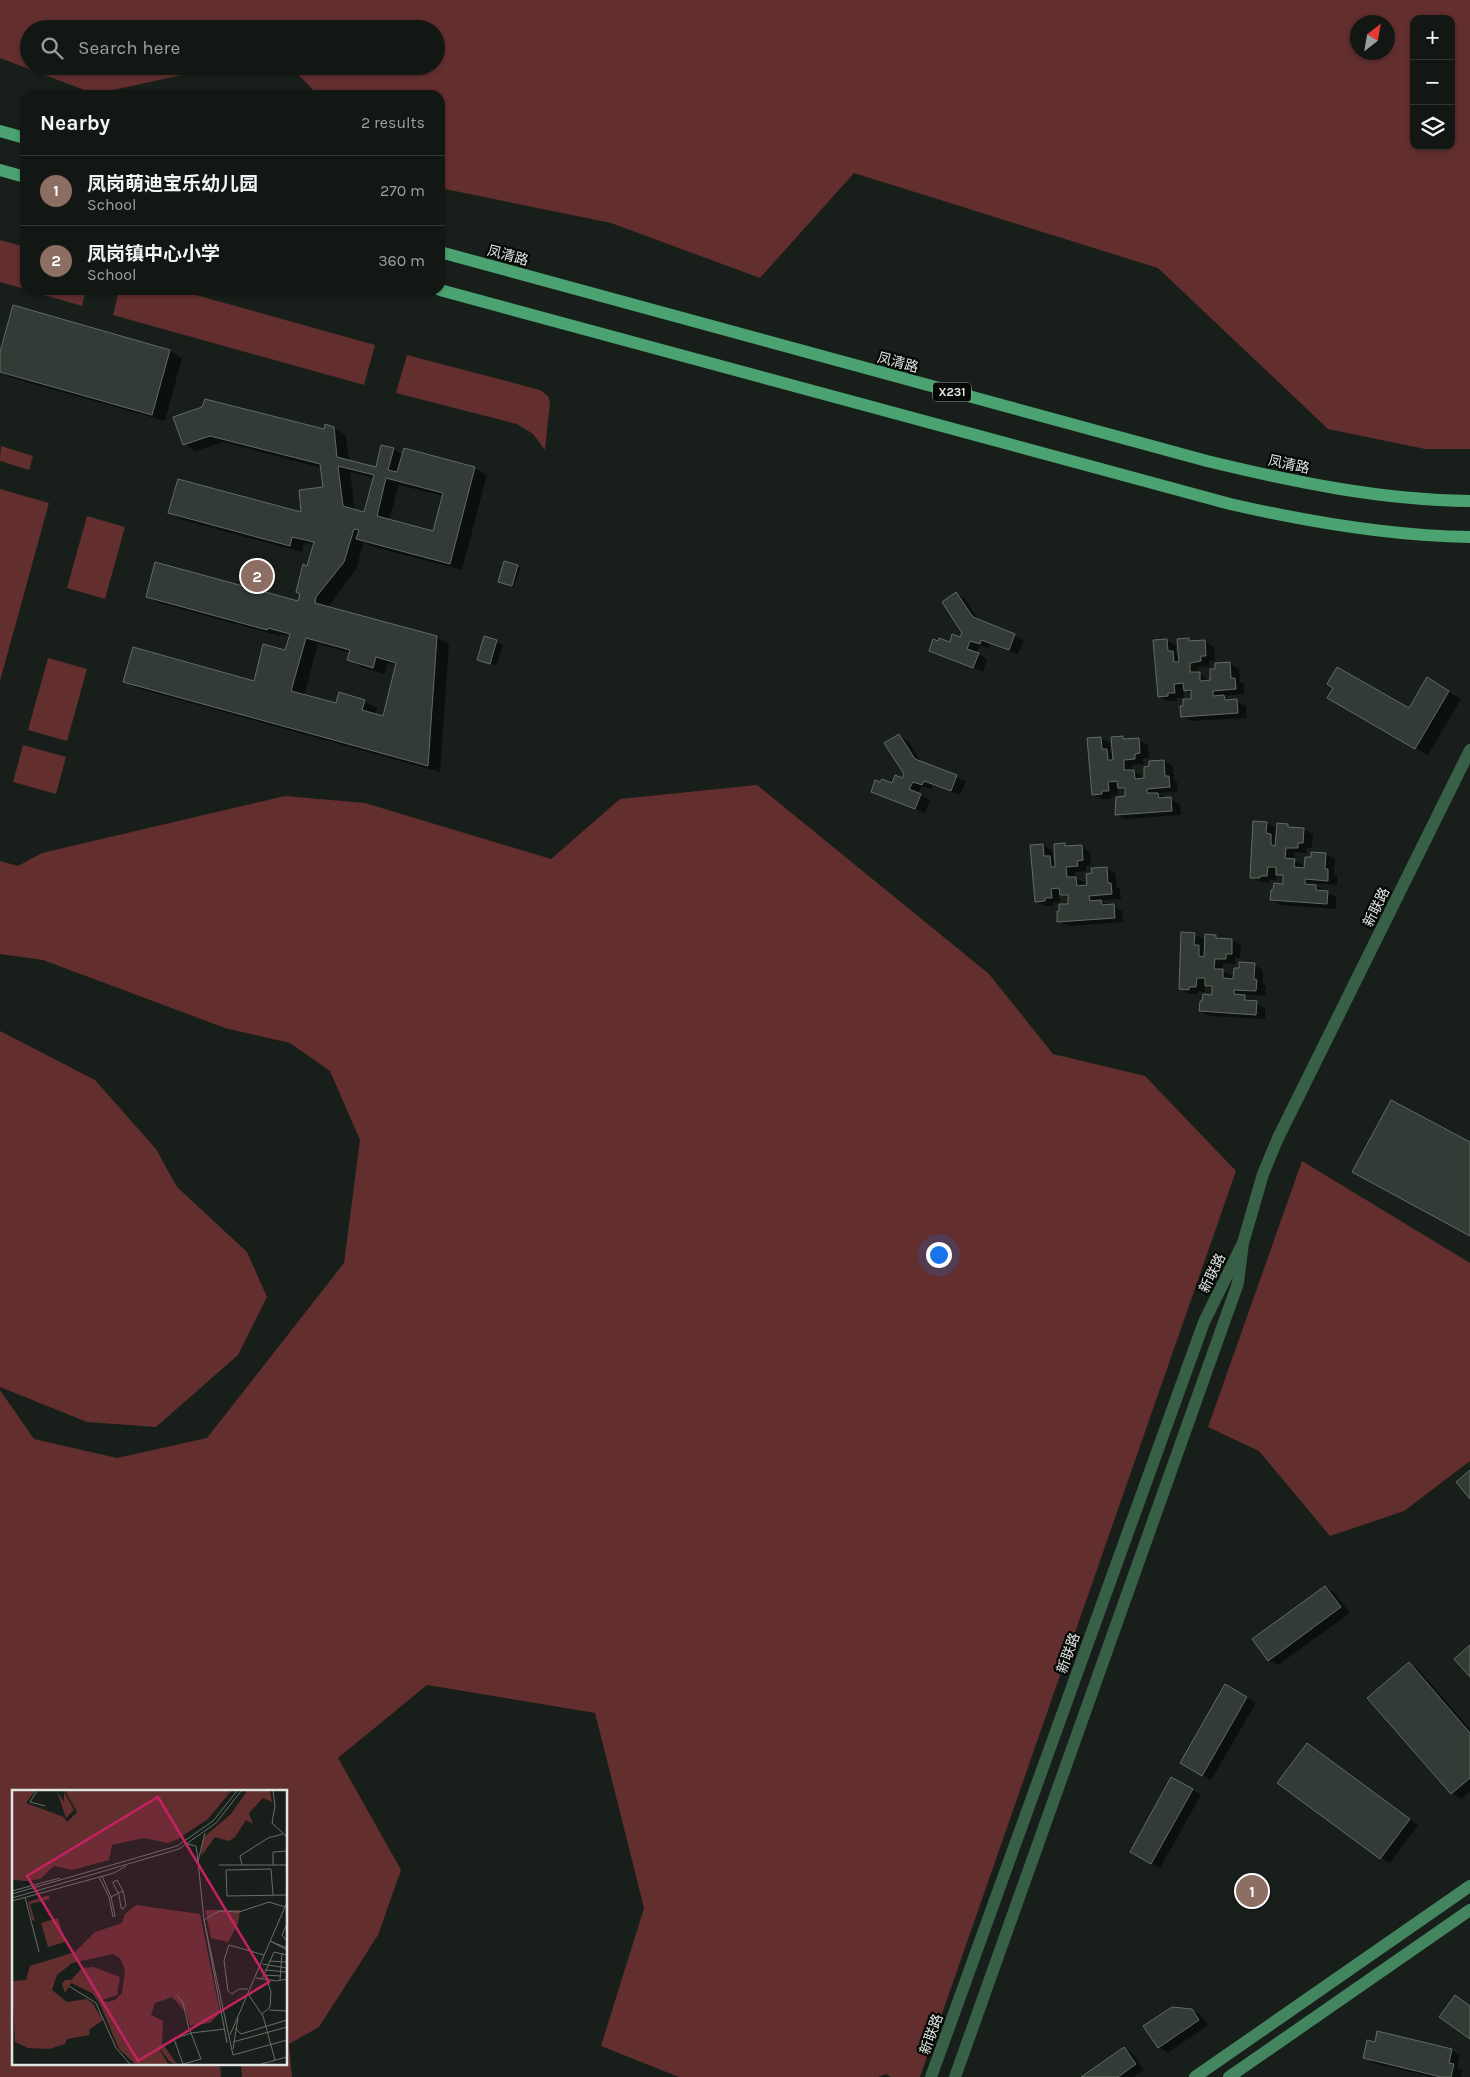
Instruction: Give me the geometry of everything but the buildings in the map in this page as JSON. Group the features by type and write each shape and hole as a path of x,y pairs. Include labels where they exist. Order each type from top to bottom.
{"main road":[{"path":"0,131 20,137"},
{"path":"0,170 20,176"},
{"name":"凤清路","path":"445,253 1207,461 1276,477 1358,492 1388,496 1470,501"},
{"path":"445,291 1230,504 1355,528 1418,535 1470,537"}],"street":[{"name":"新联路","path":"955,2077 1238,1284 1243,1243 1263,1174 1278,1138 1470,750"},
{"name":"新联路","path":"932,2077 1204,1322 1243,1243"},
{"path":"1195,2077 1470,1886"},
{"path":"1229,2077 1242,2072 1470,1910"}],"shaded area":[{"path":"0,0 1470,0 1470,449 1425,449 1328,429 1158,268 854,173 760,278 611,223 445,189 445,90 313,90 299,75 445,75 445,20 20,20 20,66 0,58"},
{"path":"45,75 182,75 113,90 84,90"},
{"path":"0,240 20,246 20,288 0,282"},
{"path":"44,295 85,295 82,306"},
{"path":"118,295 196,295 375,345 364,385 113,315"},
{"path":"407,355 540,390 548,396 550,402 545,450 533,434 517,424 396,393"},
{"path":"1,446 33,456 29,470 0,461"},
{"path":"0,489 49,503 0,681"},
{"path":"87,516 125,527 105,599 67,588"},
{"path":"48,658 87,669 67,741 28,730"},
{"path":"23,745 66,757 56,794 13,782"},
{"path":"757,785 989,974 1053,1054 1145,1076 1236,1171 920,2077 891,2077 886,2074 878,2077 679,2077 601,2046 644,1908 595,1713 427,1685 338,1758 401,1870 378,1935 319,2027 289,2044 292,2077 242,2077 241,2064 288,2064 288,1790 12,1790 12,2064 220,2064 221,2077 0,2077 0,1390 34,1439 117,1458 207,1438 344,1263 360,1140 330,1071 290,1043 225,1028 43,960 0,954 0,861 18,866 42,853 285,796 365,803 551,859 620,799"},
{"path":"0,1031 95,1080 156,1149 177,1187 247,1252 267,1297 238,1355 156,1427 87,1422 0,1387"},
{"path":"1302,1161 1470,1263 1470,1461 1404,1511 1330,1536 1259,1451 1208,1427"}],"place":[{"name":"凤岗镇中心小学","path":"257,576"},
{"name":"凤岗萌迪宝乐幼儿园","path":"1252,1891"}]}
